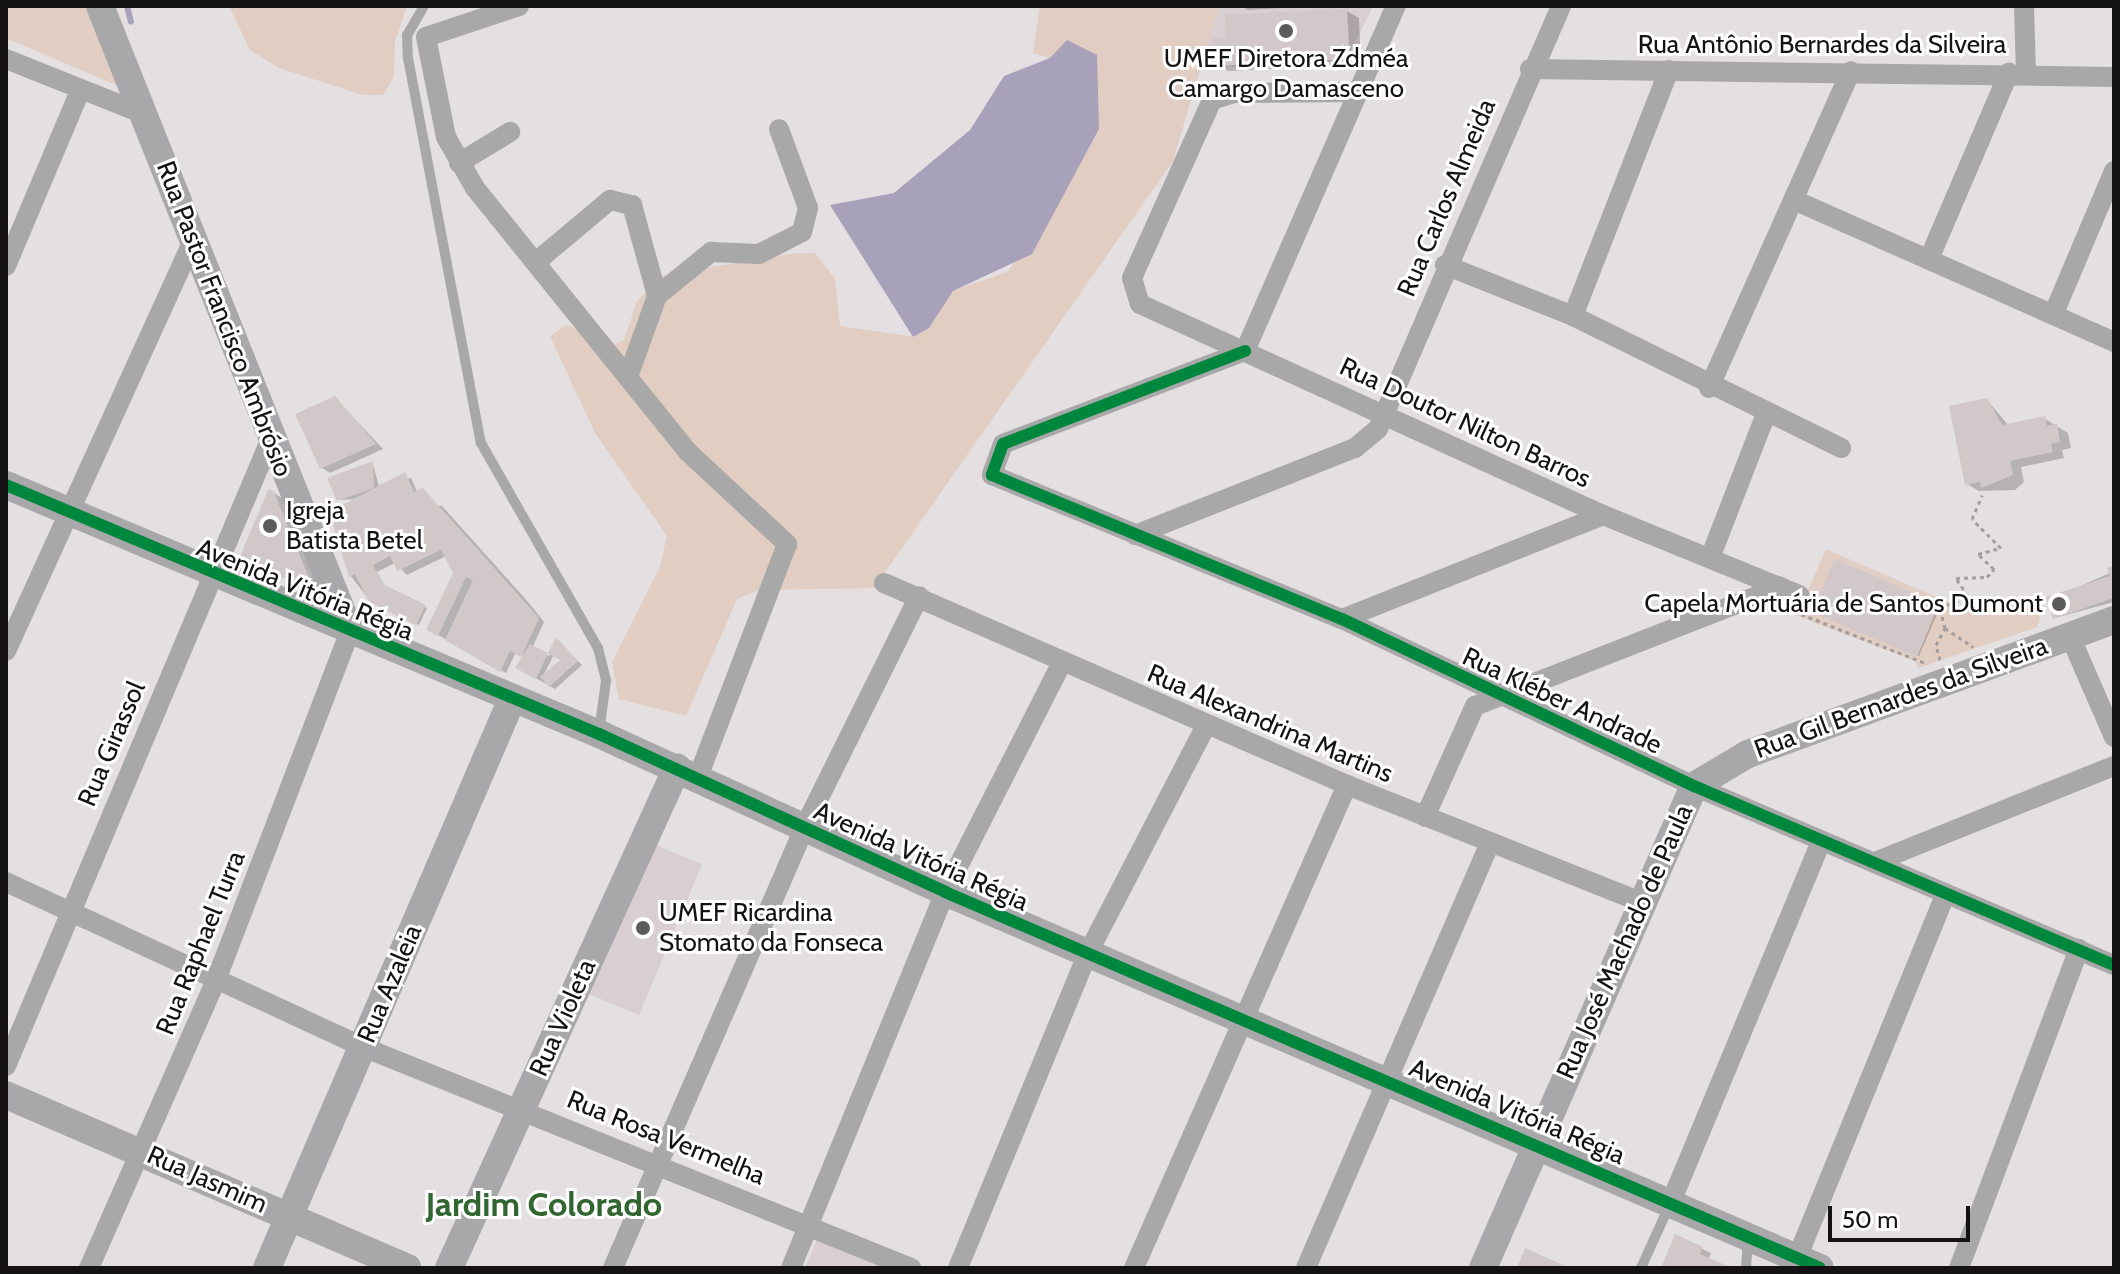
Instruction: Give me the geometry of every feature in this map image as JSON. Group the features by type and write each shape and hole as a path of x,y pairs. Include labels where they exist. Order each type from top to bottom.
{"street":[{"name":"Rua Pastor Francisco Ambrósio","path":"100,6 195,236 269,443 350,632"},
{"path":"519,6 426,37 438,109 459,163 687,451 787,544 687,772"},
{"path":"1245,351 1396,6"},
{"name":"Rua Carlos Almeida","path":"1387,413 1445,265 1530,69 1561,6"},
{"path":"1929,259 2017,72 2024,6"},
{"path":"6,59 79,93 146,115"},
{"name":"Rua Antônio Bernardes da Silveira","path":"1530,69 2017,72 2114,77"},
{"path":"1573,316 1669,70"},
{"path":"1709,388 1851,71"},
{"name":"Rua Doutor Nilton Barros","path":"1359,92 1234,93 1212,100 1132,278 1131,293 1152,314 1387,413 1603,515 1790,591"},
{"path":"6,266 79,93"},
{"path":"657,296 711,252 759,254 802,232 805,193 779,129"},
{"path":"459,163 510,132"},
{"path":"2054,313 2114,171"},
{"path":"1794,200 2114,342"},
{"path":"536,262 604,204 624,201 632,205 656,274 657,296 629,374"},
{"path":"6,651 66,513 195,236"},
{"path":"1445,265 1573,316 1765,416 1841,448"},
{"name":"Rua Kléber Andrade","path":"1245,351 1003,444 992,475 1342,619 1499,697 1694,786 2114,965"},
{"path":"1135,535 1355,448 1387,413"},
{"path":"1710,558 1765,416"},
{"name":"Rua Girassol","path":"6,1066 70,908 269,443"},
{"name":"Avenida Vitória Régia","path":"6,485 212,576 599,734 687,772 803,830 1809,1263"},
{"path":"1342,619 1603,515"},
{"name":"Rua Alexandrina Martins","path":"884,583 919,596 1061,664 1347,785 1641,902"},
{"path":"1425,817 1468,717 1499,697 1790,591"},
{"path":"613,1268 803,830 919,596"},
{"name":"Rua Gil Bernardes da Silveira","path":"1694,786 1720,765 1955,664 2070,636 2114,620"},
{"name":"Rua Raphael Turra","path":"89,1268 218,975 350,632"},
{"path":"2070,636 2114,737"},
{"path":"791,1268 945,892 1061,664"},
{"name":"Rua Azaleia","path":"267,1268 512,699"},
{"path":"958,1268 1088,953 1206,725"},
{"path":"1875,862 2114,766"},
{"name":"Rua Violeta","path":"449,1268 523,1107 687,772"},
{"path":"1134,1268 1347,785"},
{"name":"Rua José Machado de Paula","path":"1483,1268 1694,786"},
{"path":"1671,1202 1821,842"},
{"path":"1306,1268 1490,843"},
{"name":"Rua Rosa Vermelha","path":"6,882 218,975 363,1047 523,1107 911,1268"},
{"path":"1809,1263 1945,895"},
{"path":"1959,1268 2079,949"},
{"name":"Rua Jasmim","path":"6,1095 407,1268"}],"lane":[{"path":"424,6 407,35 408,58 481,443 598,648 606,681 599,734"},
{"path":"1641,1268 1671,1202"},
{"path":"1746,1268 1748,1236"}],"path":[{"path":"1790,591 1791,611 1934,666 1955,664 1978,651 1945,628 1940,608 1968,596 1956,578 1987,577 1994,569 1978,554 2001,548 1972,519 1982,495"},
{"path":"1945,628 1936,645 1955,664"},
{"path":"1934,666 1955,664"}],"shaded area":[{"path":"6,6 89,6 123,88 6,38"},
{"path":"229,6 407,6 395,42 394,77 383,95 363,95 279,68 250,50"},
{"path":"1040,6 1219,6 1173,161 874,588 758,590 737,599 686,716 619,699 612,662 660,567 667,536 595,433 550,336 567,325 611,346 624,340 637,301 663,275 796,253 815,253 835,279 840,326 914,337 929,328 953,291 1007,272 1051,217 1099,130 1097,98 1068,40 1050,58 1033,53"},
{"name":"UMEF Diretora Zdméa Camargo Damasceno","path":"1219,6 1373,6 1345,62 1198,68"},
{"path":"1067,40 1097,55 1099,129 1032,254 953,291 929,328 913,337 830,205 894,193 970,130 1004,76 1050,58"},
{"path":"1826,549 1973,613 2030,598 2040,618 2037,627 1918,668 1915,661 1797,616"},
{"name":"UMEF Ricardina Stomato da Fonseca","path":"646,841 702,864 639,1015 584,992"},
{"path":"817,1239 887,1268 805,1268"}],"building":[{"name":"UMEF Diretora Zdméa Camargo Damasceno","path":"1347,9 1350,59 1214,66 1213,38 1226,38 1225,15"},
{"path":"335,396 376,444 320,469 295,414"},
{"path":"1987,398 2002,425 2045,416 2047,426 2057,424 2060,442 2051,444 2053,452 2010,461 2013,475 1981,488 1980,482 1965,485 1949,406"},
{"path":"373,461 374,488 337,501 327,478"},
{"path":"405,472 414,492 423,488 539,618 521,657 510,651 500,672 445,640 473,580 466,577 438,636 426,630 453,573 441,550 397,571 390,556 373,565 383,584 426,605 416,625 369,602 355,574 349,577 329,512"},
{"name":"Igreja Batista Betel","path":"268,490 273,490 314,590 238,561"},
{"path":"1835,559 1939,604 1917,657 1812,612"},
{"path":"2114,566 2114,598 2053,619 2046,597 2110,576 2107,568"},
{"path":"556,637 578,661 549,687 540,677 560,660 548,653"},
{"path":"530,644 548,653 536,679 515,668"},
{"path":"1675,1234 1703,1247 1700,1254 1732,1268 1661,1268"},
{"path":"1525,1248 1570,1268 1517,1268"}],"waterway":[{"path":"127,6 131,22"}],"cycle path":[{"path":"1245,351 1003,444 992,475 1342,619 1694,786 2114,965"},
{"path":"6,485 599,734 945,892 1820,1268"}],"place":[{"name":"UMEF Diretora Zdméa Camargo Damasceno","path":"1286,31"},
{"name":"Igreja Batista Betel","path":"270,526"},
{"name":"Capela Mortuária de Santos Dumont","path":"2059,604"},
{"name":"UMEF Ricardina Stomato da Fonseca","path":"643,928"}],"district":[{"name":"Jardim Colorado","path":"544,1205"}]}
